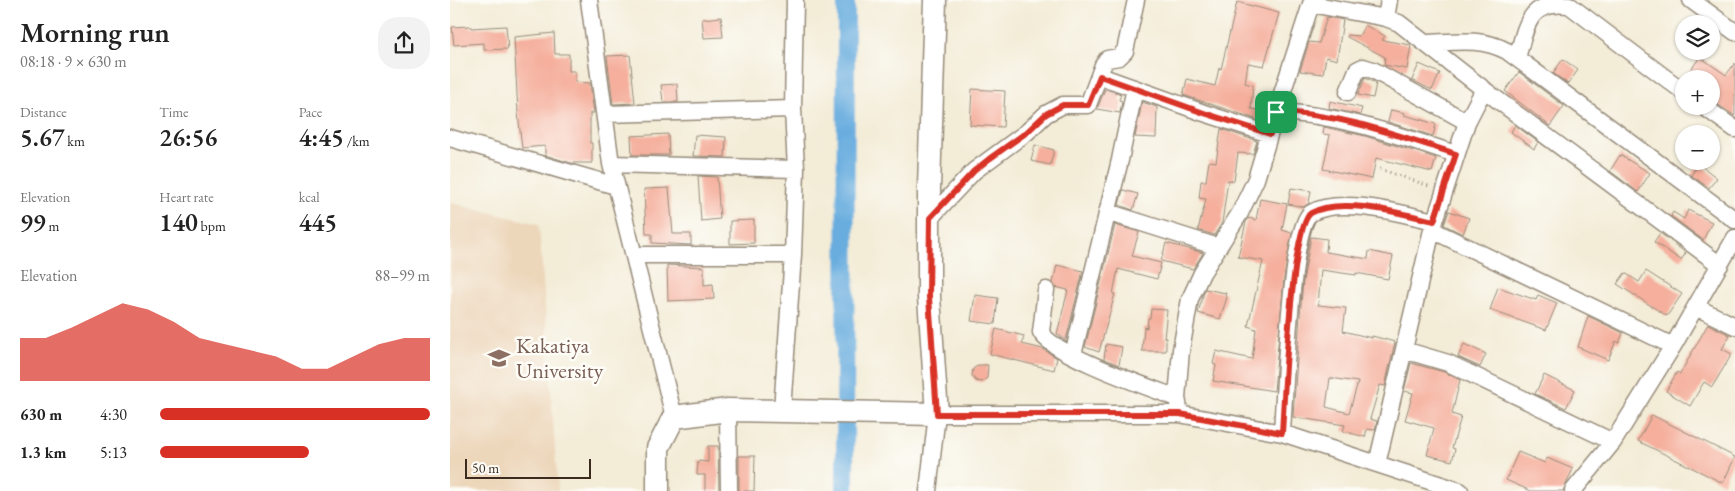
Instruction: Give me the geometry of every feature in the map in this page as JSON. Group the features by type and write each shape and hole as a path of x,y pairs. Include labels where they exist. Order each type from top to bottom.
{"street":[{"path":"589,0 611,164 674,417 658,448 658,491"},
{"path":"790,410 796,169 793,109 795,0"},
{"path":"928,491 937,414 929,297 929,187 935,0"},
{"path":"930,218 974,171 1027,132 1046,114 1063,105 1088,105 1107,59 1118,57 1125,51 1136,0"},
{"path":"1386,18 1389,0"},
{"path":"1517,58 1532,11 1538,4 1546,0 1559,1 1569,6 1675,85"},
{"path":"1691,0 1735,32"},
{"path":"1178,406 1181,350 1190,299 1202,273 1249,196 1256,179 1312,2 1386,18 1399,23 1484,89 1720,265"},
{"path":"1426,44 1482,42 1494,44 1517,58 1735,220"},
{"path":"1348,92 1357,70 1363,67 1368,68 1385,75 1467,122"},
{"path":"1100,76 1270,134"},
{"path":"1073,355 1120,160 1135,88"},
{"path":"1377,464 1433,226 1467,122 1484,89"},
{"path":"605,114 793,109"},
{"path":"1276,112 1316,114 1385,131 1456,154"},
{"path":"1716,115 1735,129"},
{"path":"450,138 616,186"},
{"path":"611,164 796,169"},
{"path":"1282,433 1292,282 1303,224 1308,215 1320,209 1352,206 1370,207 1433,226 1673,346"},
{"path":"1107,212 1218,247"},
{"path":"1574,491 1613,442 1673,346 1735,238"},
{"path":"634,254 793,255"},
{"path":"1046,290 1041,332 1049,342 1178,406 1282,433 1460,491"},
{"path":"1696,307 1735,326"},
{"path":"1404,350 1455,366 1613,442"},
{"path":"674,417 728,410 937,414 1178,406"},
{"path":"728,410 729,491"}],"path":[{"path":"1380,169 1444,191"}],"shaded area":[{"name":"Kakatiya University","path":"450,203 539,224 558,491 450,491"}],"building":[{"path":"1237,2 1279,13 1264,66 1248,63 1245,83 1253,85 1251,109 1261,110 1259,120 1183,95 1187,79 1215,86"},
{"path":"721,17 723,37 704,38 702,19"},
{"path":"1327,17 1343,20 1337,60 1326,57 1323,74 1300,71 1309,42 1319,43"},
{"path":"1365,25 1385,36 1382,40 1411,45 1407,69 1384,65 1385,57 1347,37 1348,35 1359,36"},
{"path":"470,26 471,28 506,26 508,49 484,50 484,43 454,45 452,27"},
{"path":"554,33 555,54 569,54 569,71 575,71 575,82 590,83 594,113 590,113 592,163 571,163 545,155 545,146 522,148 514,37"},
{"path":"630,55 635,103 613,104 607,56"},
{"path":"1563,59 1578,70 1568,84 1553,73"},
{"path":"1698,60 1704,60 1719,70 1691,70"},
{"path":"1735,63 1735,116 1720,106 1720,71 1726,75"},
{"path":"1419,64 1440,73 1432,90 1412,80"},
{"path":"1519,72 1564,106 1550,126 1505,91"},
{"path":"1365,78 1376,83 1373,98 1358,95"},
{"path":"677,84 678,102 663,102 661,85"},
{"path":"972,89 1005,91 1003,127 970,125"},
{"path":"1105,89 1121,94 1119,100 1122,101 1120,113 1097,109"},
{"path":"1330,101 1362,108 1360,115 1329,108"},
{"path":"1142,102 1157,107 1156,138 1135,137"},
{"path":"1391,110 1436,124 1433,136 1388,122"},
{"path":"1515,125 1538,142 1534,149 1511,132"},
{"path":"1324,127 1365,136 1436,158 1432,172 1376,158 1372,179 1323,169 1330,135 1323,134"},
{"path":"1221,129 1257,141 1253,154 1238,153 1234,181 1228,180 1222,223 1214,235 1198,230 1206,199 1199,198 1201,181 1206,181 1209,161 1216,162"},
{"path":"668,134 669,155 632,155 631,136"},
{"path":"695,135 726,137 725,157 693,156"},
{"path":"1035,145 1054,150 1050,165 1031,161"},
{"path":"1620,155 1650,173 1638,192 1610,171"},
{"path":"1695,170 1707,170 1717,178 1709,188 1691,175"},
{"path":"698,176 717,177 720,219 701,221"},
{"path":"669,188 673,234 691,234 691,245 652,243 652,234 646,234 644,189"},
{"path":"1291,188 1311,191 1309,203 1304,207 1288,204"},
{"path":"1123,190 1138,194 1133,210 1119,205"},
{"path":"1260,199 1287,204 1282,230 1292,233 1284,278 1274,391 1213,381 1216,365 1213,364 1216,351 1252,359 1256,329 1248,326 1263,261 1238,257 1246,222 1249,218 1256,220"},
{"path":"1688,210 1712,222 1703,240 1671,216 1673,212 1684,219"},
{"path":"1449,211 1469,218 1463,234 1444,225"},
{"path":"754,220 754,243 730,244 730,221"},
{"path":"1115,225 1139,232 1132,256 1161,263 1157,279 1118,269 1113,294 1115,294 1099,352 1085,347"},
{"path":"1660,233 1686,253 1681,260 1654,242"},
{"path":"1311,237 1327,239 1326,252 1368,259 1369,251 1393,256 1388,279 1356,273 1356,275 1321,270 1318,305 1346,308 1343,331 1395,342 1385,386 1380,385 1370,419 1377,421 1375,430 1367,429 1365,437 1343,431 1345,425 1293,417 1303,281","holes":["1330,378 1358,382 1349,413 1326,407"]},
{"path":"1166,243 1203,253 1193,269 1161,261"},
{"path":"667,265 704,267 704,285 713,284 714,299 668,301"},
{"path":"1057,265 1083,271 1066,340 1057,334 1068,290 1055,287 1053,283"},
{"path":"1646,271 1682,294 1667,316 1617,284 1625,273 1639,282"},
{"path":"1498,287 1536,300 1538,295 1557,303 1546,330 1490,310"},
{"path":"1205,289 1226,293 1225,296 1227,297 1220,319 1198,313"},
{"path":"975,295 998,298 995,324 971,321"},
{"path":"1151,309 1167,310 1164,338 1166,338 1166,351 1142,351 1144,327 1147,328"},
{"path":"1588,316 1623,333 1619,343 1616,341 1608,360 1578,347"},
{"path":"1708,324 1730,335 1722,349 1732,354 1712,387 1704,382 1690,406 1666,391 1677,372 1680,374"},
{"path":"996,329 1024,336 1022,344 1043,349 1057,358 1054,370 990,354"},
{"path":"1106,344 1122,347 1119,365 1104,359"},
{"path":"1464,344 1486,354 1480,367 1458,357"},
{"path":"1411,363 1444,372 1460,380 1452,414 1461,417 1452,448 1455,449 1452,461 1427,455 1434,428 1405,420 1413,393 1404,391"},
{"path":"978,365 988,365 987,378 982,382 976,381 972,376 973,369"},
{"path":"1544,375 1575,390 1566,408 1535,394"},
{"path":"1652,415 1735,457 1723,483 1638,441"},
{"path":"708,446 718,446 719,491 705,491 705,475 697,475 698,461 708,462"},
{"path":"1518,452 1545,463 1547,458 1573,469 1563,491 1531,491 1506,480"},
{"path":"739,456 755,456 754,491 739,491"}],"waterway":[{"path":"845,491 846,0"}],"place":[{"name":"Kakatiya University","path":"499,358"}],"route":[{"path":"1100,76 1270,134 1276,112 1316,114 1385,131 1456,154 1434,221 1370,207 1352,206 1320,209 1308,215 1303,224 1292,282 1282,433 1180,414 937,414 929,297 930,218 974,171 1027,132 1046,114 1067,104 1088,105 1100,76"}]}
